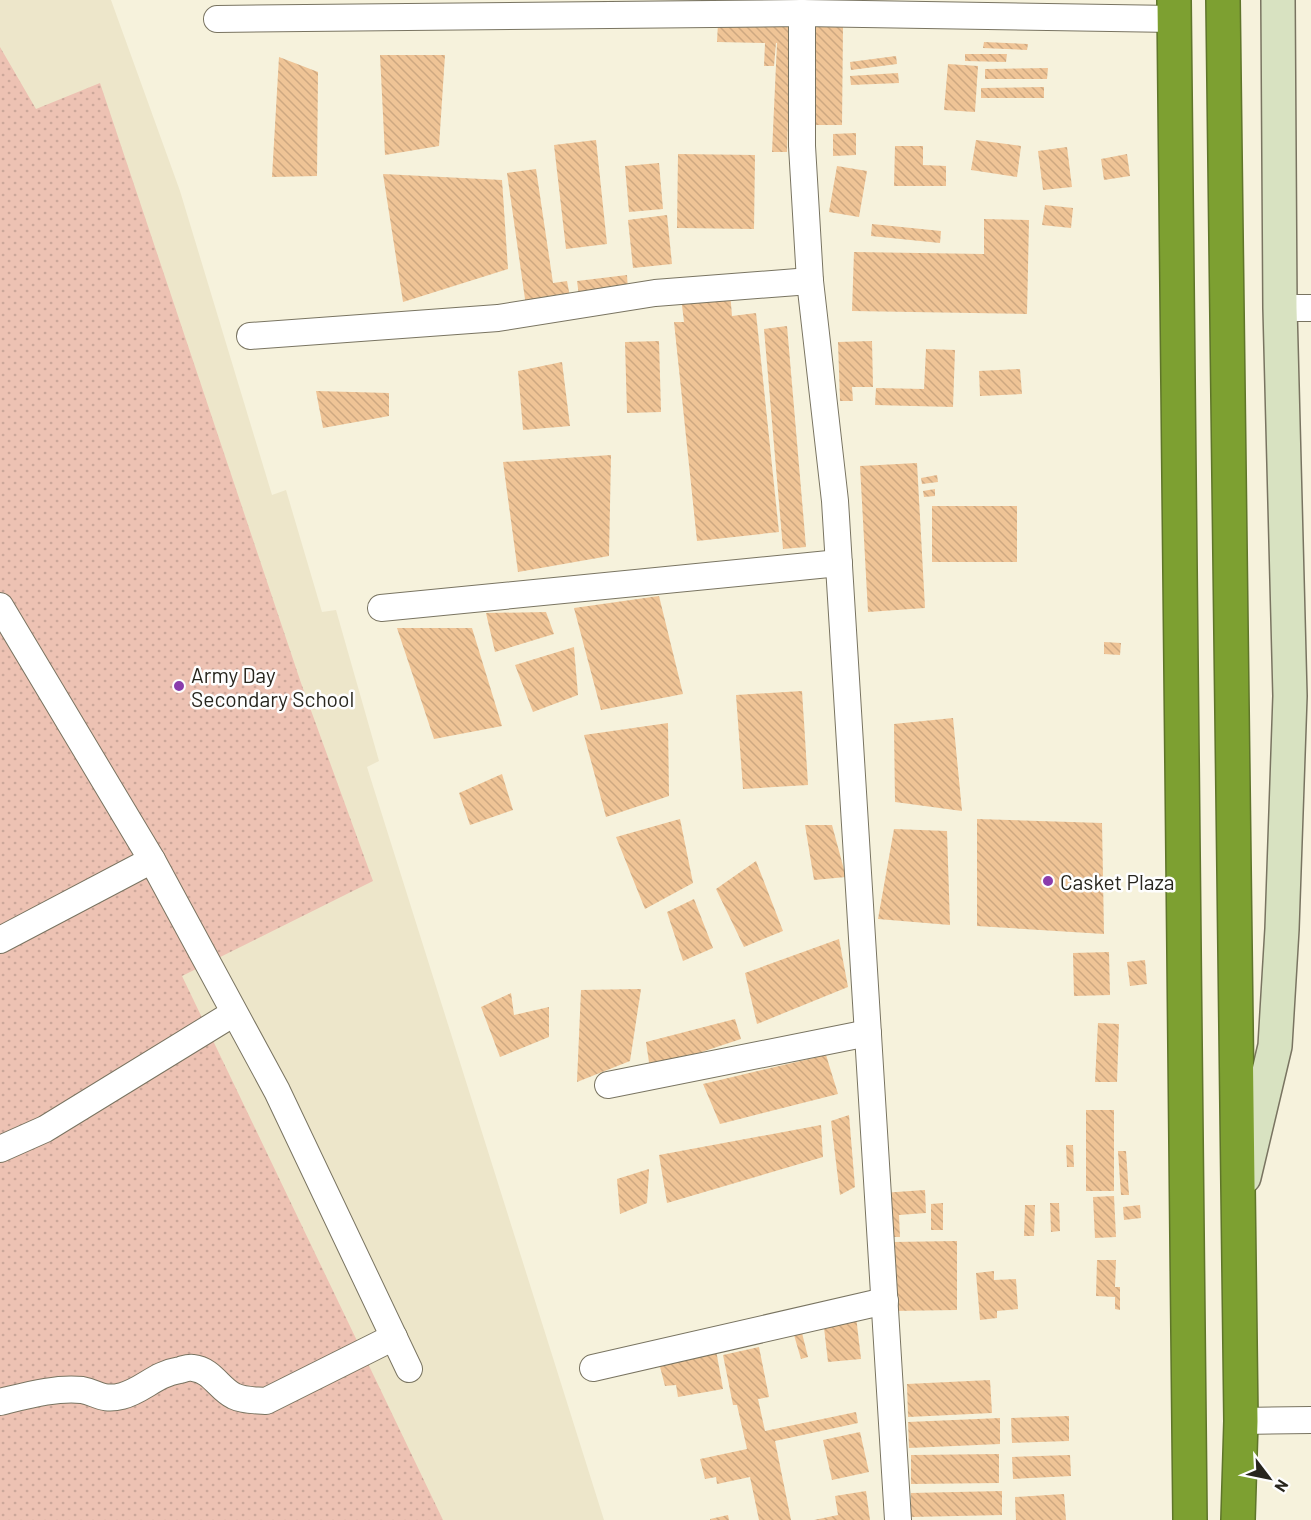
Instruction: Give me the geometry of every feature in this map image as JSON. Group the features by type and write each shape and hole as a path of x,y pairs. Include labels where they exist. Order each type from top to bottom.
{"highway":[{"path":"1223,0 1241,1421 1239,1520"},
{"path":"1174,10 1190,1520"}],"main road":[{"path":"1238,1199 1275,1046 1282,929 1290,696 1296,308 1278,0"}],"street":[{"path":"217,19 386,9 686,8 802,14 1174,10"},
{"path":"802,14 802,146 810,281 835,501 898,1520"},
{"path":"250,336 498,318 655,292 810,281"},
{"path":"381,608 839,563"},
{"path":"0,606 152,860 277,1091 409,1369"},
{"path":"0,940 152,860"},
{"path":"0,1149 45,1129 234,1012"},
{"path":"608,1085 868,1033"},
{"path":"593,1368 885,1300"},
{"path":"0,1402 38,1392 82,1390 103,1398 119,1397 134,1392 166,1372 193,1368 211,1376 233,1395 248,1400 266,1401 394,1337"},
{"path":"1241,1421 1311,1420"}],"shaded area":[{"name":"Army Day Secondary School","path":"0,0 111,0 180,191 272,495 286,490 322,612 336,610 379,761 367,767 604,1520 0,1520"},
{"name":"Army Day Secondary School","path":"0,47 36,109 100,83 301,683 373,881 182,976 443,1520 0,1520"}],"building":[{"path":"718,23 791,24 787,152 772,152 777,43 774,66 764,66 765,43 717,42"},
{"path":"811,26 843,26 842,125 810,125"},
{"path":"984,42 1028,44 1027,50 983,48"},
{"path":"965,54 1007,54 1006,62 965,61"},
{"path":"380,55 445,55 439,146 385,155"},
{"path":"896,56 897,64 851,70 850,62"},
{"path":"279,57 318,72 317,176 272,177"},
{"path":"948,64 978,66 975,112 944,110"},
{"path":"1048,68 1047,79 985,79 985,69"},
{"path":"898,73 899,83 851,85 850,76"},
{"path":"1044,87 1044,98 981,98 981,88"},
{"path":"856,133 856,155 833,156 833,134"},
{"path":"596,140 607,244 566,249 554,145"},
{"path":"976,140 1021,146 1017,177 971,170"},
{"path":"895,146 923,146 923,165 946,166 946,186 894,186"},
{"path":"1067,147 1072,187 1043,190 1038,151"},
{"path":"678,154 755,155 754,229 677,228"},
{"path":"1127,154 1130,176 1104,180 1101,159"},
{"path":"659,163 663,209 629,212 625,166"},
{"path":"837,166 867,171 859,217 829,212"},
{"path":"536,169 553,283 567,281 570,297 526,306 507,173"},
{"path":"383,174 502,180 508,269 403,302"},
{"path":"1045,205 1073,208 1071,228 1042,225"},
{"path":"667,215 672,264 633,268 628,220"},
{"path":"984,219 1029,220 1027,314 852,311 854,252 984,254"},
{"path":"872,224 941,231 940,243 871,236"},
{"path":"627,275 628,290 579,296 577,281"},
{"path":"730,292 732,316 756,313 779,532 697,541 674,322 684,322 681,297"},
{"path":"787,326 806,547 783,549 764,329"},
{"path":"659,341 661,412 627,413 625,342"},
{"path":"872,341 873,387 852,387 853,401 840,401 838,342"},
{"path":"926,349 955,350 953,407 875,405 876,388 924,389"},
{"path":"562,362 570,426 523,430 518,371"},
{"path":"1020,369 1022,394 980,396 979,371"},
{"path":"316,391 389,393 389,416 323,428"},
{"path":"611,455 609,556 518,572 503,462"},
{"path":"917,463 925,608 868,612 860,466"},
{"path":"937,475 938,482 922,484 921,478"},
{"path":"935,489 935,496 924,497 923,491"},
{"path":"932,506 1017,506 1017,562 932,562"},
{"path":"659,596 683,694 601,710 574,608"},
{"path":"546,612 554,634 495,652 486,613"},
{"path":"397,628 472,628 502,726 434,739"},
{"path":"1104,642 1121,643 1120,655 1104,654"},
{"path":"574,647 578,695 533,712 515,665"},
{"path":"802,691 808,785 743,789 736,695"},
{"path":"953,718 962,811 895,802 894,724"},
{"path":"668,723 669,796 606,817 584,735"},
{"path":"502,774 513,810 470,825 459,793"},
{"path":"680,819 693,883 645,909 616,837"},
{"path":"977,819 1102,823 1104,934 977,926"},
{"path":"805,825 832,825 846,877 814,880"},
{"path":"894,829 947,831 950,925 878,919"},
{"path":"756,861 783,931 744,947 716,889"},
{"path":"694,899 713,948 683,961 667,912"},
{"path":"839,939 848,987 757,1024 745,973"},
{"path":"1109,952 1110,995 1074,996 1073,953"},
{"path":"1145,960 1147,984 1130,986 1127,962"},
{"path":"641,989 630,1061 577,1082 581,990"},
{"path":"511,993 514,1015 549,1007 549,1037 500,1057 481,1007"},
{"path":"735,1019 741,1039 650,1069 646,1042"},
{"path":"1098,1023 1119,1024 1117,1082 1095,1082"},
{"path":"826,1055 838,1094 720,1124 703,1084"},
{"path":"1086,1110 1114,1110 1114,1191 1086,1191"},
{"path":"849,1115 855,1187 840,1195 831,1121"},
{"path":"821,1125 823,1157 667,1203 659,1155"},
{"path":"1066,1145 1073,1145 1074,1167 1067,1167"},
{"path":"1118,1151 1126,1151 1129,1195 1121,1195"},
{"path":"649,1169 647,1203 620,1214 617,1179"},
{"path":"925,1190 926,1213 899,1215 900,1237 884,1237 882,1193"},
{"path":"1114,1196 1116,1237 1095,1238 1093,1197"},
{"path":"943,1203 943,1230 931,1230 931,1204"},
{"path":"1050,1203 1059,1203 1060,1231 1051,1232"},
{"path":"1025,1205 1035,1205 1034,1236 1024,1236"},
{"path":"1140,1205 1141,1218 1124,1220 1123,1207"},
{"path":"957,1241 957,1310 893,1311 893,1242"},
{"path":"1097,1260 1116,1260 1115,1287 1120,1287 1120,1310 1115,1309 1115,1297 1096,1296"},
{"path":"994,1271 994,1280 1016,1279 1018,1309 997,1311 997,1318 980,1320 976,1273"},
{"path":"856,1316 861,1359 828,1362 823,1319"},
{"path":"802,1333 808,1357 801,1359 794,1335"},
{"path":"759,1347 769,1397 758,1399 765,1431 856,1412 858,1423 775,1441 791,1520 759,1520 750,1477 717,1484 716,1477 705,1479 700,1459 747,1449 737,1405 733,1405 723,1355"},
{"path":"716,1350 723,1389 678,1397 676,1385 665,1386 659,1363"},
{"path":"990,1380 992,1413 908,1417 907,1384"},
{"path":"1069,1416 1069,1441 1012,1443 1011,1418"},
{"path":"1000,1418 1000,1444 909,1448 908,1422"},
{"path":"860,1432 869,1472 832,1480 823,1440"},
{"path":"999,1454 999,1483 911,1484 911,1455"},
{"path":"1070,1455 1071,1476 1013,1479 1012,1457"},
{"path":"866,1491 870,1520 814,1520 838,1515 835,1496"},
{"path":"1002,1491 1002,1515 911,1517 911,1493"},
{"path":"1064,1494 1066,1520 1016,1520 1015,1497"},
{"path":"728,1515 729,1520 710,1520 710,1519"}],"place":[{"name":"Army Day Secondary School","path":"179,686"},
{"name":"Casket Plaza","path":"1048,881"}]}
